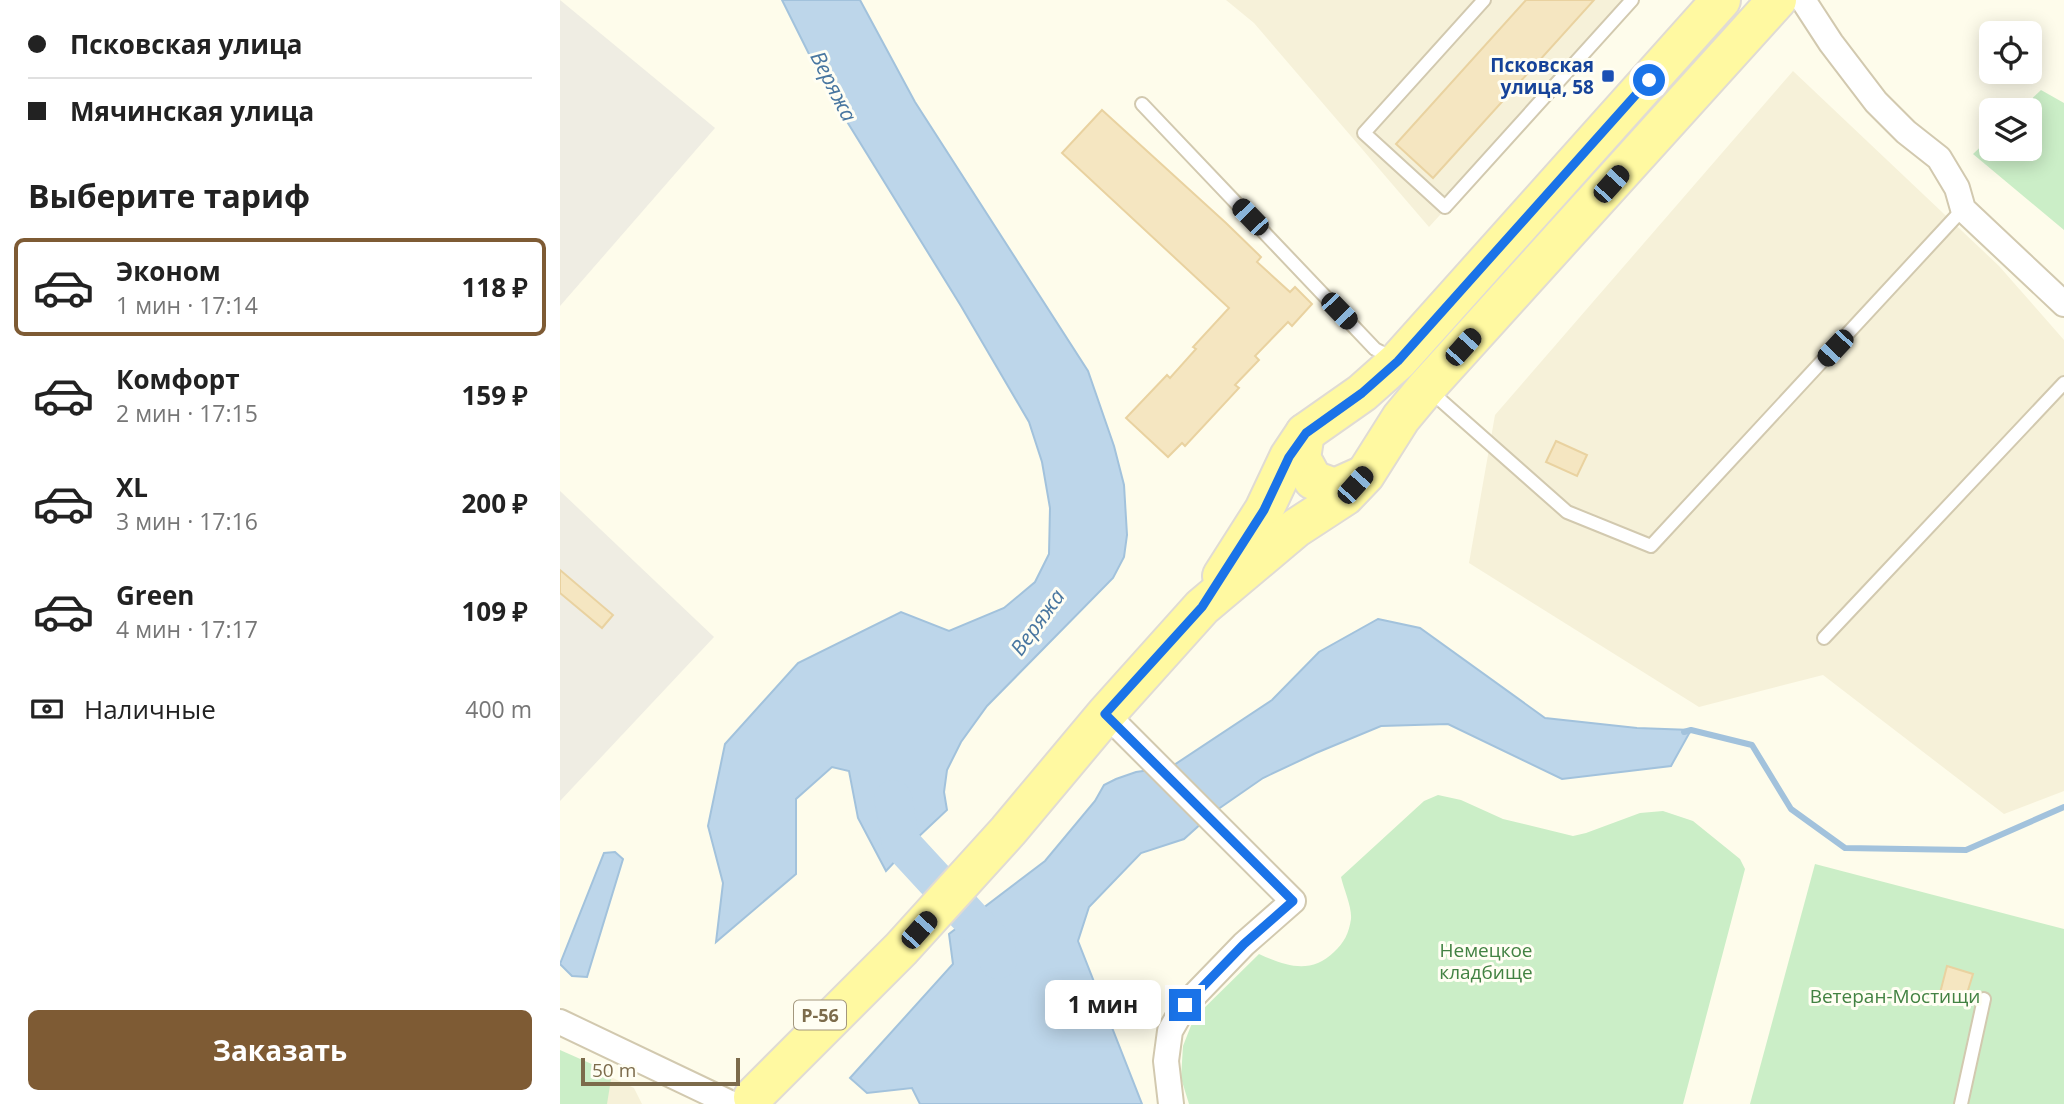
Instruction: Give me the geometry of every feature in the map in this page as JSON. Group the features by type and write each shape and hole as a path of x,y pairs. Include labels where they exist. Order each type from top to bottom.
{"main road":[{"name":"Р-56","path":"744,1102 1202,607 1264,510 1289,457 1306,433 1362,393 1398,361 1721,0"},
{"path":"1202,607 1296,528 1345,496 1364,475 1401,418 1426,388 1777,0"},
{"path":"1306,433 1301,458 1313,480 1335,488 1364,475"}],"street":[{"path":"1803,0 1831,43 1877,102 1906,132 1939,158 1956,188 1963,209 2064,304"},
{"path":"1105,714 1293,901 1244,944 1185,1005 1170,1031 1166,1061 1171,1104"},
{"path":"560,1022 744,1102"}],"lane":[{"path":"1484,0 1364,133 1446,207 1632,0"},
{"path":"1142,104 1375,349 1398,361"},
{"path":"1426,388 1567,512 1651,545 1963,209"},
{"path":"1824,638 2064,383"},
{"path":"1961,1104 1984,999"}],"shaded area":[{"path":"560,0 715,128 560,306"},
{"path":"1226,0 1636,0 1429,227 1254,23"},
{"path":"1793,71 1999,266 2064,340 2064,791 2004,814 1823,675 1699,707 1469,563 1495,415"},
{"path":"560,491 714,637 560,801"},
{"path":"560,1053 634,1088 642,1104 560,1104"}],"green space":[{"path":"2041,90 2064,103 2064,230 1981,161 2042,161 2042,98 2033,98"},
{"path":"1979,148 1979,159 1973,154"},
{"name":"Немецкое кладбище","path":"1438,795 1461,800 1503,819 1573,836 1640,813 1663,811 1693,821 1740,859 1745,869 1683,1104 1189,1104 1181,1078 1183,1046 1194,1018 1259,954 1288,965 1307,966 1316,964 1334,952 1346,937 1351,919 1341,877 1424,801"},
{"name":"Ветеран-Мостищи","path":"1815,864 2064,929 2064,1104 1750,1104"},
{"path":"560,1050 612,1073 607,1104 560,1104"}],"water":[{"path":"782,0 860,0 915,102 1088,371 1114,446 1124,485 1127,535 1124,557 1113,578 987,706 961,742 947,770 944,792 947,810 886,871 858,818 849,771 832,767 796,799 796,874 716,942 723,883 708,826 725,744 798,663 901,612 949,631 1004,608 1035,582 1049,554 1050,508 1042,462 1029,422 825,86"},
{"path":"1378,619 1420,628 1545,718 1637,728 1691,730 1671,766 1562,779 1448,724 1381,726 1263,778 1214,812 1184,839 1141,853 1089,907 1078,941 1142,1104 920,1104 912,1088 867,1093 850,1078 953,964 949,934 1045,861 1095,801 1104,785 1136,772 1171,767 1272,700 1319,652"},
{"path":"615,852 623,859 587,977 572,976 560,964 604,853"}],"building":[{"path":"1526,0 1594,0 1433,178 1396,144"},
{"path":"1102,110 1261,257 1257,262 1290,292 1295,287 1312,304 1292,326 1288,322 1255,356 1259,360 1235,385 1239,388 1185,446 1182,443 1168,457 1126,418 1167,375 1170,378 1196,349 1193,347 1229,308 1062,153"},
{"path":"1556,441 1587,455 1577,476 1546,462"},
{"path":"560,570 613,615 602,628 560,593"},
{"path":"1947,966 1973,974 1965,1000 1940,993"}],"waterway":[{"path":"1684,732 1691,730 1752,745 1791,809 1845,848 1966,850 2064,807"},
{"name":"Веряжа","path":"893,799 901,843 996,946 998,960"}],"place":[{"name":"Псковская улица, 58","path":"1608,76"}],"route":[{"path":"1185,1005 1244,944 1293,901 1105,714 1202,607 1264,510 1289,457 1306,433 1362,393 1398,361 1649,80"}]}
